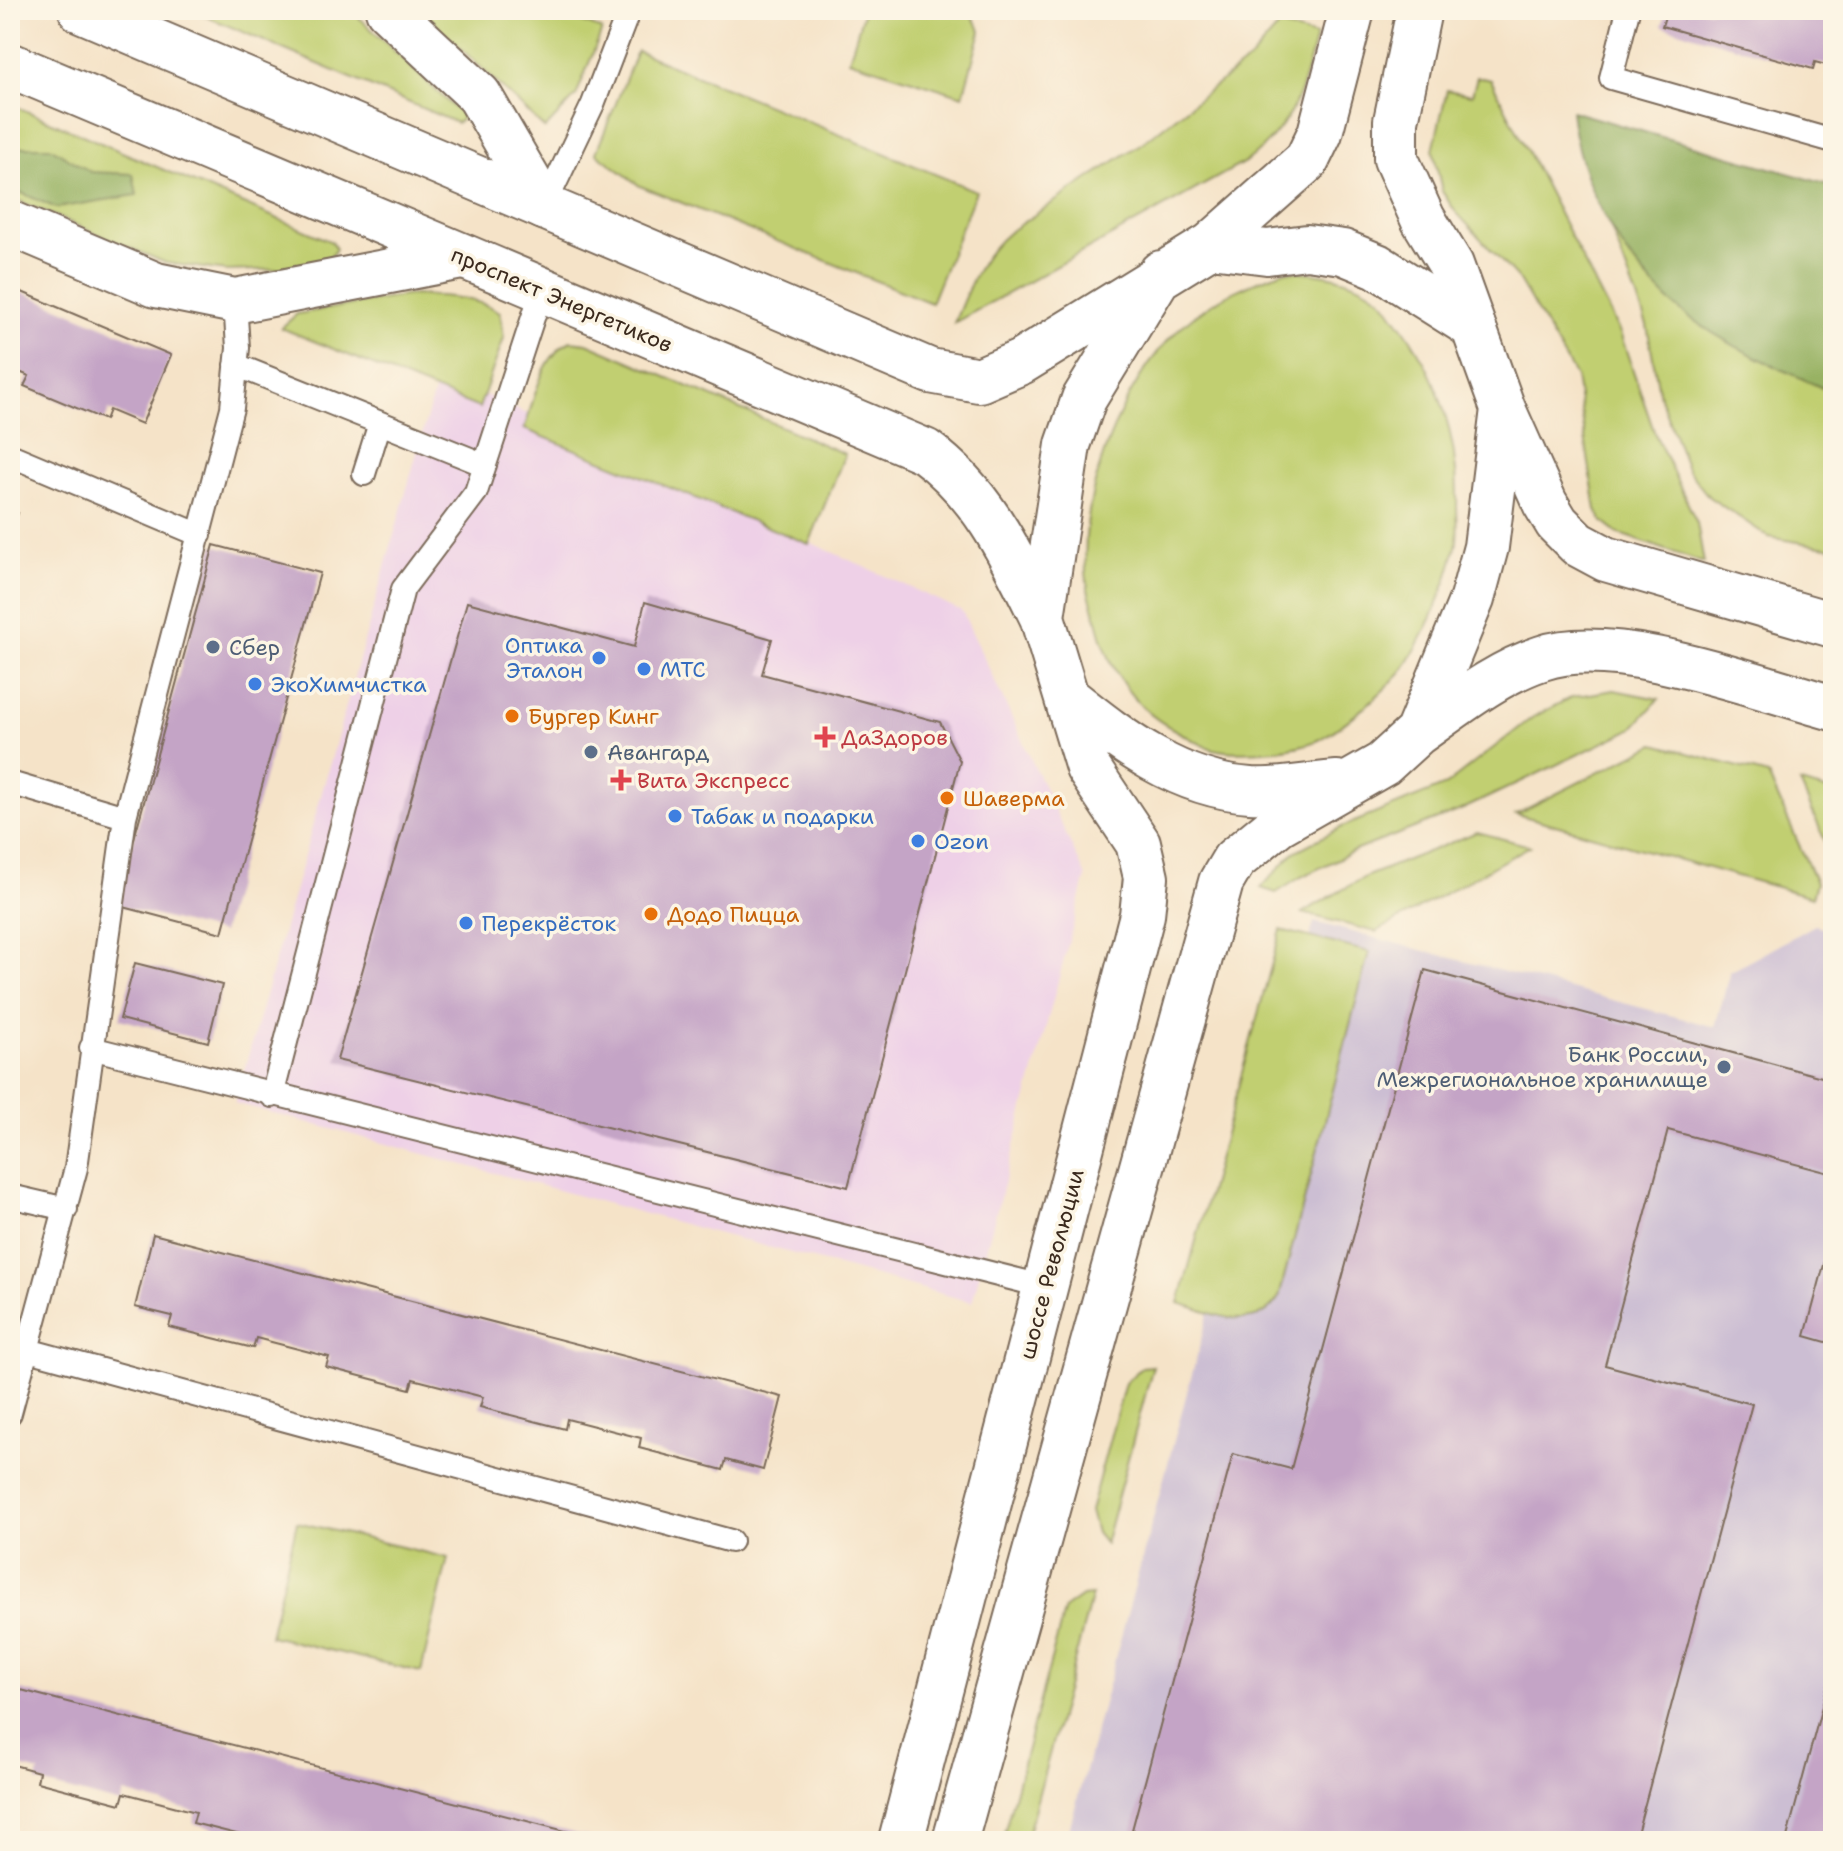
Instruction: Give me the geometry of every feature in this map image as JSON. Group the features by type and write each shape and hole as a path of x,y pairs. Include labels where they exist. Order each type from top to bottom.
{"main road":[{"path":"81,10 930,371 979,380 1067,335 1161,273"},
{"path":"388,10 479,95 544,207"},
{"name":"шоссе Революции","path":"901,1841 1142,915 1146,877 1138,843 1088,768 1069,699 1049,649 1042,617 1068,445 1084,399 1161,273 1211,245 1307,160 1320,133 1352,10"},
{"path":"1419,10 1396,121 1396,159 1423,219 1451,265 1503,409 1557,523 1578,544 1645,573 1833,625"},
{"name":"проспект Энергетиков","path":"10,65 925,451 953,471 975,495 1009,550 1042,617"},
{"path":"10,223 156,285 235,301 462,257"},
{"path":"1211,245 1267,252 1307,247 1343,252 1377,266 1472,326"},
{"path":"1417,733 1472,599 1486,547 1503,409"},
{"path":"955,1841 1221,882 1234,860 1255,842 1347,782 1383,764 1417,733 1496,678 1543,657 1582,650 1623,652 1833,708"},
{"path":"1069,699 1125,743 1172,770 1217,786 1253,790 1347,782"}],"lane":[{"path":"544,207 593,104 629,10"},
{"path":"1628,10 1611,78 1833,141"},
{"path":"272,1096 403,589 476,492 542,290"},
{"path":"10,1413 76,1168 125,817 232,408 236,365 235,301"},
{"path":"236,365 485,465"},
{"path":"364,474 380,423"},
{"path":"10,455 200,535"},
{"path":"10,783 125,817"},
{"path":"91,1048 272,1096 1046,1287"},
{"path":"10,1196 66,1209"},
{"path":"28,1350 731,1541"}],"shaded area":[{"path":"439,374 962,611 1086,877 972,1302 235,1103"},
{"path":"1314,922 1715,1027 1730,972 1815,925 1833,930 1833,1841 1066,1841"}],"green space":[{"path":"191,10 351,10 464,117 457,123"},
{"path":"421,10 552,10 602,30 576,96 545,129"},
{"path":"864,10 968,10 981,31 963,96 849,60"},
{"path":"1279,26 1316,36 1294,106 1276,134 1263,147 1247,161 954,323 982,262 1009,232 1145,141 1250,59"},
{"path":"637,51 976,191 931,303 640,186 596,153"},
{"path":"1477,77 1491,80 1620,333 1655,434 1697,523 1704,563 1617,533 1603,522 1596,510 1576,377 1518,279 1454,210 1442,191 1433,150 1447,90 1472,95"},
{"path":"10,104 332,242 336,249 327,262 288,269 227,271 166,263 10,197"},
{"path":"1571,111 1833,186 1833,393 1705,328 1648,280 1602,213 1582,163"},
{"path":"10,147 50,147 91,172 133,174 137,195 56,208 10,188"},
{"path":"1610,226 1668,300 1755,356 1833,393 1833,548 1769,537 1709,497 1687,469 1660,397 1647,325"},
{"path":"1284,271 1333,276 1357,284 1384,302 1411,339 1434,384 1450,431 1457,481 1457,542 1443,590 1410,659 1369,703 1331,733 1310,743 1267,751 1224,751 1204,746 1148,712 1118,675 1104,644 1088,589 1085,557 1087,524 1103,456 1131,392 1149,364 1181,327 1208,306 1237,290"},
{"path":"409,295 468,299 500,312 504,338 479,408 281,328 297,314"},
{"path":"571,341 587,343 845,454 809,544 524,429 546,367 553,356"},
{"path":"1614,690 1659,699 1632,729 1461,810 1354,851 1276,893 1261,888 1294,852 1342,827 1446,785 1533,717 1572,697"},
{"path":"1655,744 1768,775 1816,883 1812,897 1516,814"},
{"path":"1800,783 1833,792 1833,843 1825,841"},
{"path":"1477,832 1530,846 1376,932 1302,913 1365,877"},
{"path":"1281,930 1369,952 1279,1297 1270,1309 1259,1316 1234,1318 1179,1303"},
{"path":"1153,1366 1105,1544 1096,1533 1090,1511 1125,1383 1142,1367"},
{"path":"297,1522 448,1558 421,1672 270,1636"},
{"path":"1092,1595 1026,1841 1002,1841 1065,1608 1082,1596"}],"building":[{"path":"1667,10 1833,10 1833,67 1815,62 1813,69 1662,26"},
{"path":"10,287 171,355 142,424 109,410 105,420 24,386 29,376 10,368"},
{"path":"10,510 18,513 10,533"},
{"path":"214,545 320,573 222,933 116,905"},
{"path":"467,602 634,647 645,602 772,639 762,674 940,722 960,761 848,1187 337,1060"},
{"path":"135,963 222,985 208,1042 120,1019"},
{"path":"1425,970 1833,1080 1833,1174 1668,1130 1605,1365 1752,1404 1635,1841 1129,1841 1233,1454 1291,1469"},
{"path":"153,1234 782,1397 763,1470 726,1460 723,1470 639,1448 641,1438 567,1419 565,1429 480,1407 483,1397 413,1379 410,1389 326,1367 329,1357 256,1338 253,1348 169,1327 172,1316 135,1307"},
{"path":"1833,1235 1833,1344 1805,1336"},
{"path":"1832,1669 1833,1841 1786,1841"},
{"path":"21,1690 600,1841 307,1841 280,1834 279,1841 264,1841 193,1823 196,1812 124,1793 121,1804 37,1782 39,1772 10,1764 10,1730"}],"place":[{"name":"Сбер","path":"213,647"},
{"name":"Оптика Эталон","path":"599,658"},
{"name":"МТС","path":"644,669"},
{"name":"ЭкоХимчистка","path":"255,684"},
{"name":"Бургер Кинг","path":"512,716"},
{"name":"ДаЗдоров","path":"825,737"},
{"name":"Авангард","path":"591,752"},
{"name":"Вита Экспресс","path":"621,780"},
{"name":"Шаверма","path":"947,798"},
{"name":"Табак и подарки","path":"675,816"},
{"name":"Ozon","path":"918,841"},
{"name":"Додо Пицца","path":"651,914"},
{"name":"Перекрёсток","path":"466,923"},
{"name":"Банк России, Межрегиональное хранилище","path":"1724,1067"}]}
